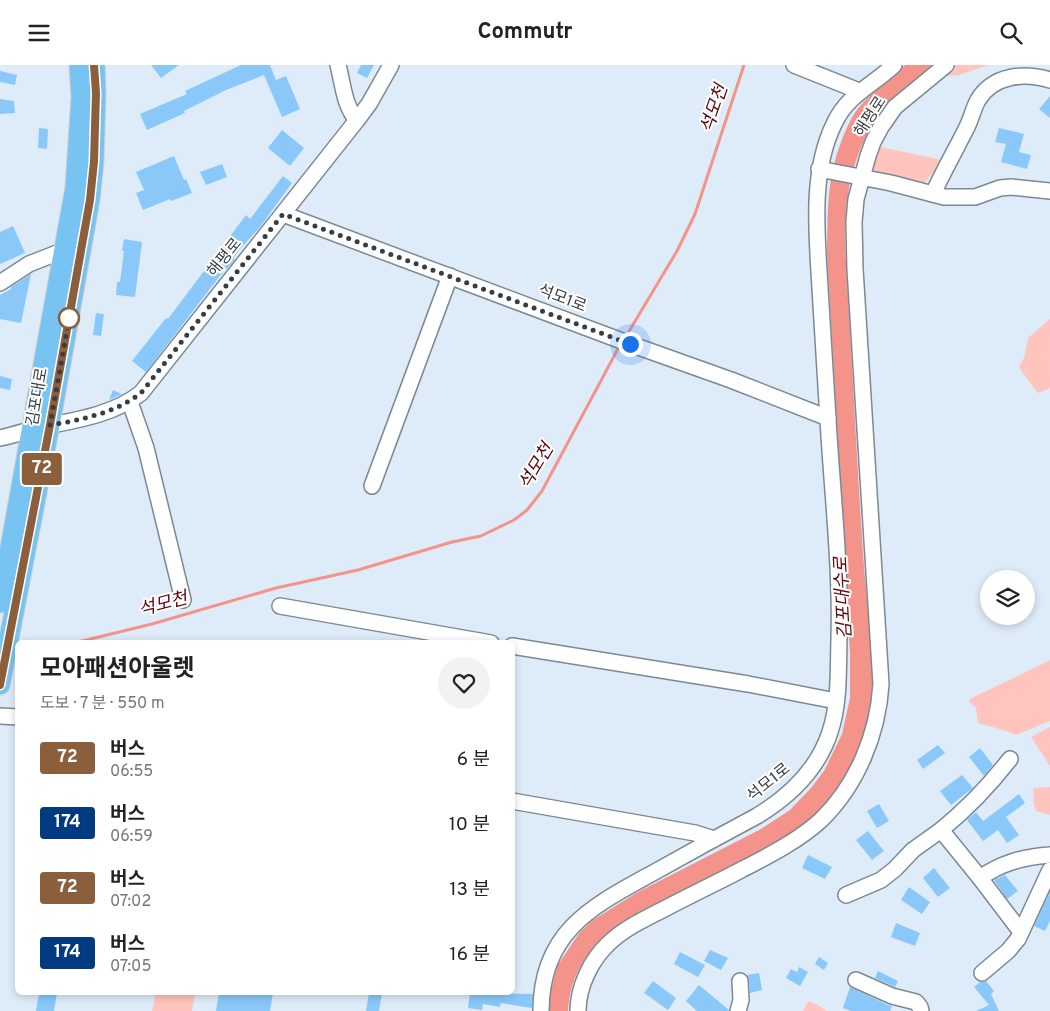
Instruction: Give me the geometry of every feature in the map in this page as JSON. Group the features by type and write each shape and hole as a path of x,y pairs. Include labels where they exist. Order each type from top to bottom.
{"main road":[{"name":"김포대로","path":"0,685 11,630 41,427 47,341 75,188 82,97 79,65"},
{"name":"김포대로","path":"0,603 41,427 59,371 90,200 94,161 96,93 94,65"},
{"path":"47,341 53,352 51,367 59,371"}],"lane":[{"path":"338,65 346,102 352,115 357,120"},
{"name":"해평로","path":"0,438 41,427 81,420 130,402 148,386 230,279 357,120 369,104 391,65"},
{"path":"794,65 859,91"},
{"name":"석모1로","path":"541,1011 542,983 546,971 559,945 577,921 602,901 773,805 796,787 806,775 817,760 830,733 836,701 840,616 839,566 818,258 818,182 823,169 827,141 833,124 845,105 859,91 874,82 894,65"},
{"name":"해평로","path":"578,1011 582,984 608,944 619,935 658,913 773,853 805,832 819,821 839,799 856,771 869,744 877,715 880,684 855,269 855,209 860,177 873,142 888,116 902,101 946,65"},
{"path":"933,194 967,127 976,103 984,92 995,83 1011,77 1040,77 1050,80"},
{"path":"823,169 954,198 975,197 1000,188 1010,187 1050,191"},
{"name":"석모1로","path":"283,214 623,342 686,363 828,418"},
{"path":"0,283 29,264 62,251"},
{"path":"372,486 450,276"},
{"path":"130,402 146,448 183,600"},
{"path":"280,606 474,640"},
{"path":"515,646 748,684 836,701"},
{"path":"0,716 15,717"},
{"path":"846,895 880,880 895,869 922,843 942,830 962,813 1010,759"},
{"path":"515,802 695,833 714,839"},
{"path":"942,830 1021,932"},
{"path":"980,878 1008,862 1050,855"},
{"path":"982,973 1013,945 1050,870"},
{"path":"856,980 892,996 916,1002 921,1011"},
{"path":"738,1011 741,1000 740,981"}],"shaded area":[{"path":"905,65 934,65 896,95 877,116 864,141 855,165 849,188 846,212 846,260 858,472 872,666 870,705 867,724 860,746 845,776 832,795 803,825 777,843 616,928 595,947 579,969 573,982 568,1011 549,1011 549,997 557,966 580,932 593,920 638,892 761,829 790,810 824,771 842,734 850,698 850,654 827,255 829,195 837,152 853,115 867,99"},
{"path":"950,65 989,65 959,75 944,76"},
{"path":"880,147 938,159 940,164 922,186 870,172 877,148"},
{"path":"1050,319 1050,388 1038,393 1019,366 1024,358 1028,338"},
{"path":"1050,660 1050,721 1016,735 978,723 976,708 969,702 970,699"},
{"path":"1050,727 1050,766 1031,737"},
{"path":"1050,787 1050,815 1036,811 1033,789"},
{"path":"156,995 195,995 192,1011 152,1011"},
{"path":"808,1001 816,1004 827,1011 803,1011"}],"building":[{"path":"151,65 179,65 161,78"},
{"path":"241,65 270,65 276,80 286,76 300,109 282,117 264,75 226,90 184,111 185,113 147,130 140,114 187,94 185,91"},
{"path":"361,65 374,65 367,78 357,73"},
{"path":"0,71 17,75 15,85 0,82"},
{"path":"1050,96 1050,118 1039,109"},
{"path":"0,99 14,101 15,113 0,114"},
{"path":"39,128 48,129 47,149 38,148"},
{"path":"999,128 1024,134 1019,152 1031,155 1027,169 1001,162 1006,144 995,142"},
{"path":"282,130 304,148 290,166 268,148"},
{"path":"174,156 184,180 186,179 192,193 171,201 170,199 143,210 136,193 144,190 136,172"},
{"path":"222,164 227,177 206,185 200,172"},
{"path":"283,176 292,183 260,227 240,249 233,258 235,259 226,268 146,372 132,361 166,318 168,319 246,215 250,219"},
{"path":"13,226 25,253 0,264 0,232"},
{"path":"124,239 142,242 135,297 116,295 117,282 120,282"},
{"path":"31,274 21,323 0,319 0,295"},
{"path":"96,313 104,314 101,336 93,335"},
{"path":"0,376 12,379 10,390 0,388"},
{"path":"113,390 122,394 109,400"},
{"path":"938,745 945,753 923,769 917,760"},
{"path":"980,748 993,765 984,776 969,757"},
{"path":"962,775 973,788 951,805 940,791"},
{"path":"1019,794 1025,803 1006,817 1019,835 1007,843 998,830 983,841 967,820 976,812 983,821"},
{"path":"879,804 889,821 877,828 867,811"},
{"path":"868,831 884,851 872,860 856,840"},
{"path":"808,855 832,867 825,879 802,868"},
{"path":"934,868 950,888 938,897 923,878"},
{"path":"1005,875 1018,891 1007,899 994,880"},
{"path":"909,887 930,902 922,914 901,900"},
{"path":"1050,892 1050,921 1045,931 1034,926"},
{"path":"896,923 920,933 915,946 891,937"},
{"path":"710,950 728,958 721,970 704,961"},
{"path":"680,952 705,965 698,977 674,964"},
{"path":"819,957 828,963 824,970 815,964"},
{"path":"799,967 808,972 800,986 786,978 791,969 797,972"},
{"path":"878,971 898,981 895,987 875,978"},
{"path":"759,973 762,990 750,993 747,975"},
{"path":"653,981 676,998 668,1010 644,993"},
{"path":"986,981 994,991 991,994 999,1011 976,1011 989,1005 974,987 980,982"},
{"path":"699,985 729,1011 697,1011 686,1001"},
{"path":"850,987 892,1006 890,1011 851,1011 843,1008"},
{"path":"533,994 532,1008 501,1003 500,1007 483,1004 482,1010 468,1008 470,995"},
{"path":"39,995 57,995 54,1011 36,1011"},
{"path":"219,995 273,995 270,1011 216,1011"},
{"path":"369,995 382,995 379,1011 366,1011"}],"waterway":[{"name":"석모천","path":"625,338 677,251 695,214 744,65"},
{"name":"석모천","path":"86,640 152,624 276,588 358,570 452,542 481,536 514,520 527,510 542,491 620,345"}],"bus line":[{"name":"72","path":"0,685 50,425 90,200 96,124 94,65"}],"route":[{"path":"69,318 70,314 50,425 81,420 102,413 130,402 141,393 158,374 230,279 283,214 630,344"}],"water label":[{"name":"김포대수로","path":"844,598"}]}
